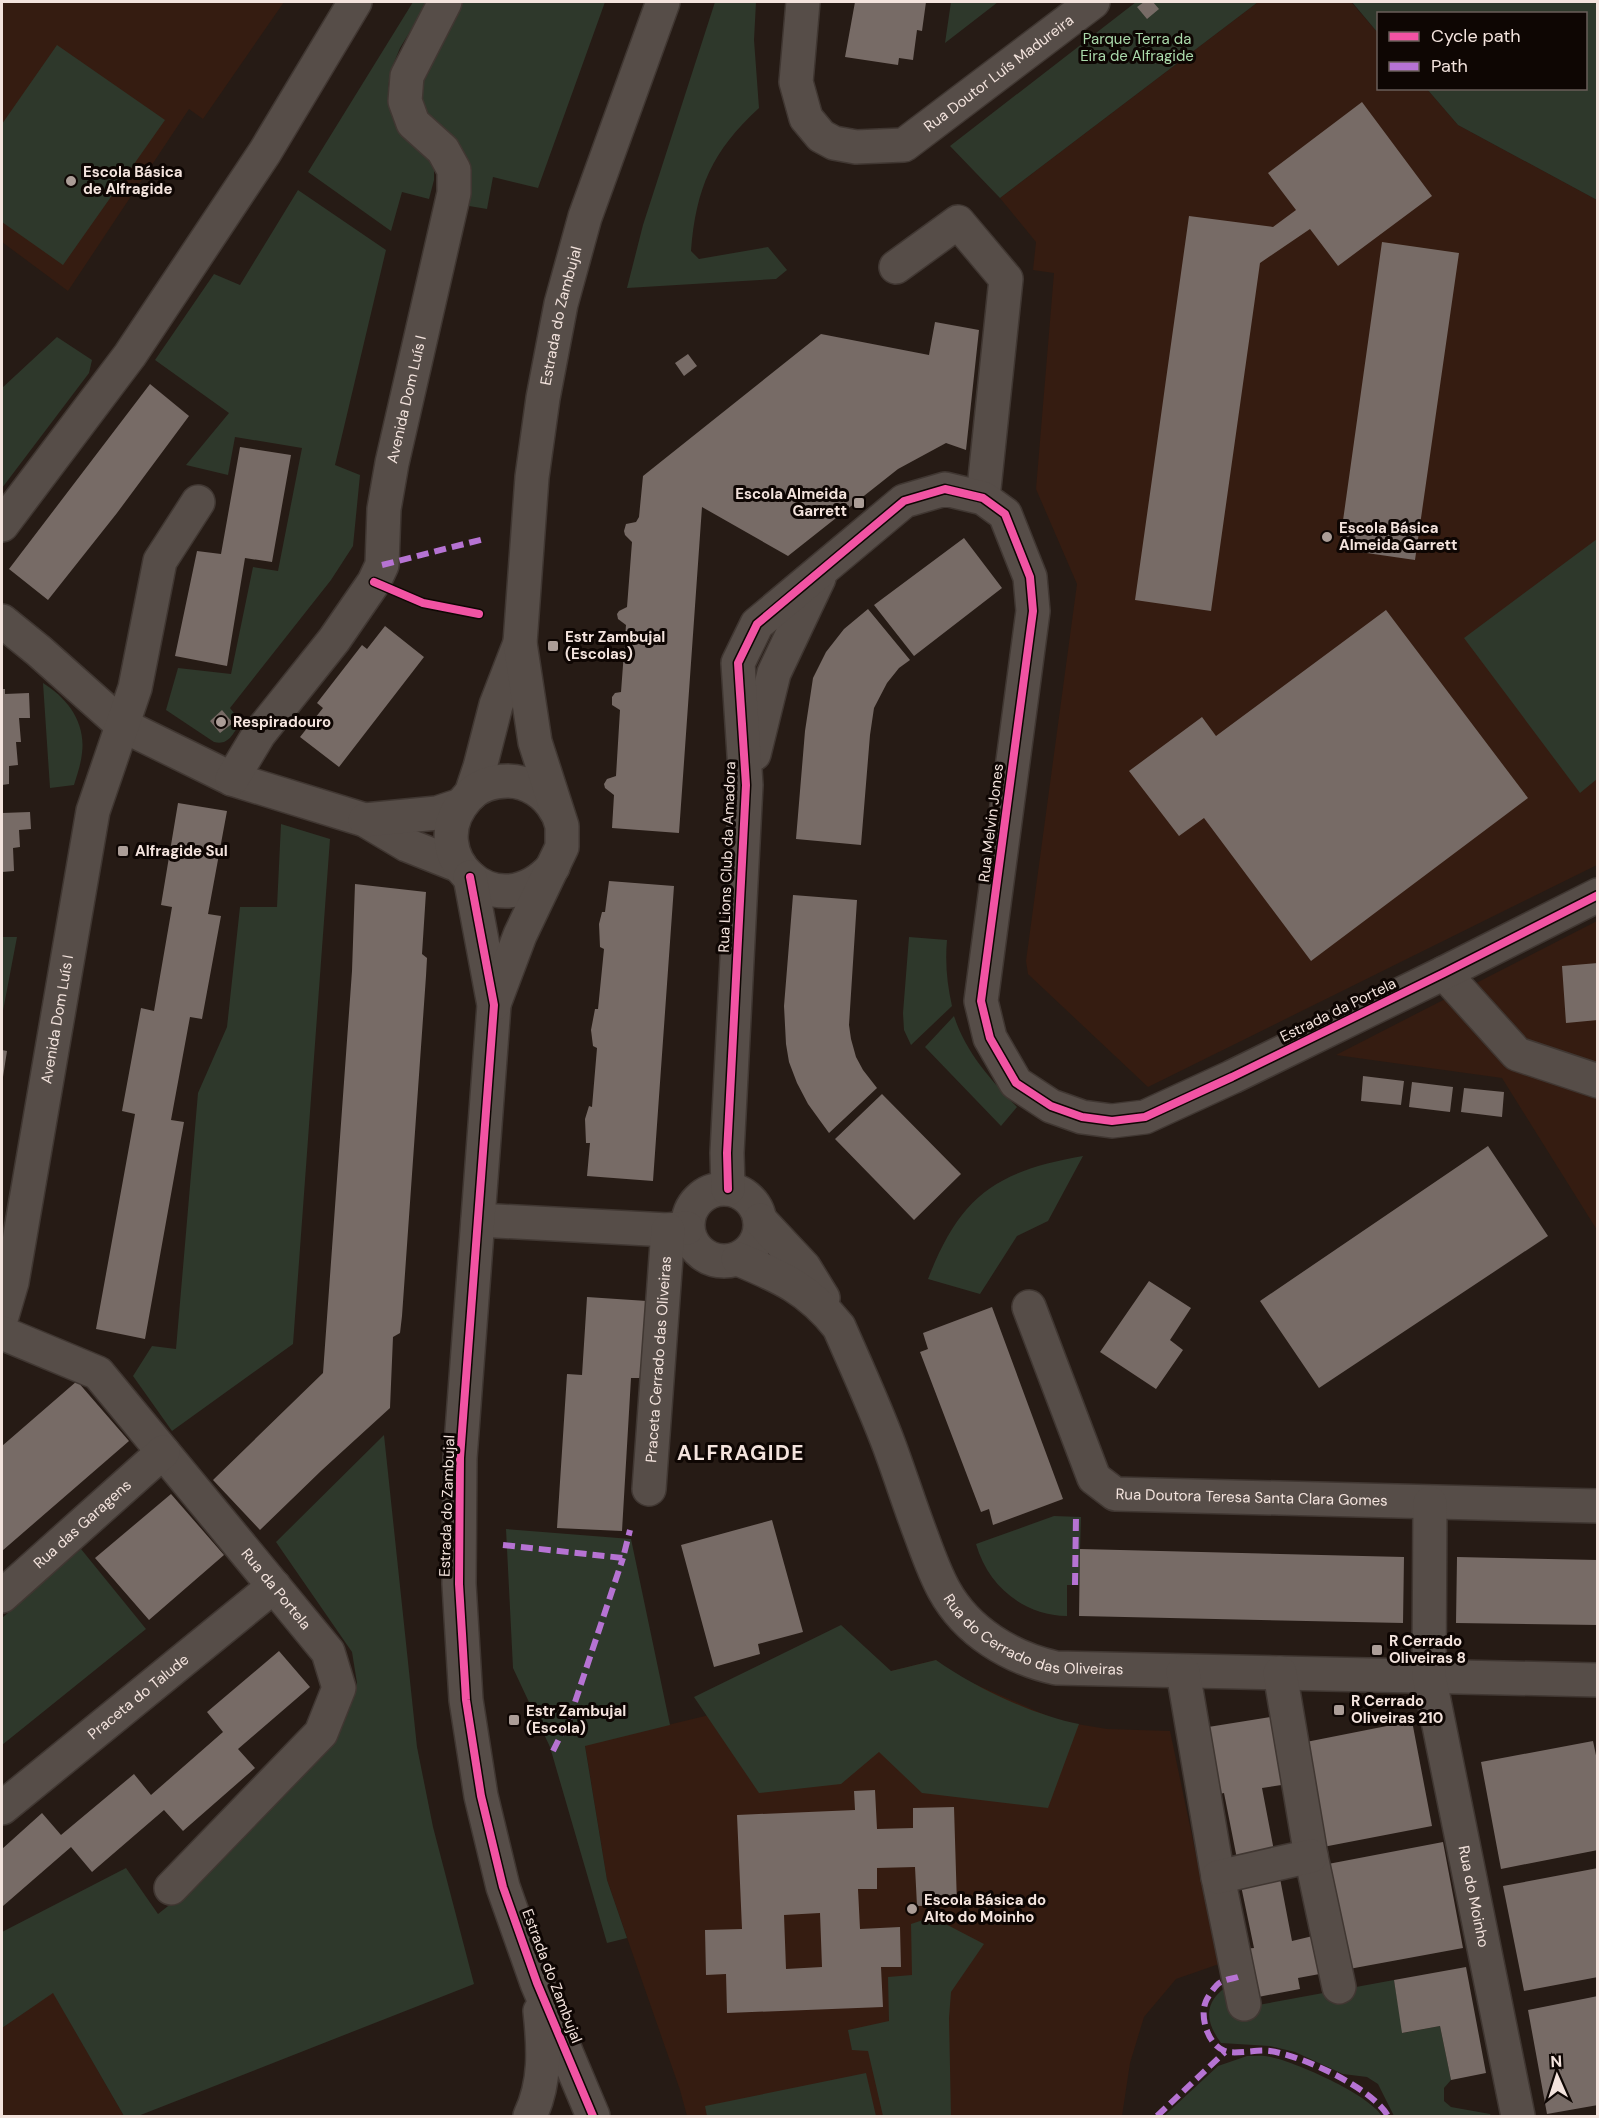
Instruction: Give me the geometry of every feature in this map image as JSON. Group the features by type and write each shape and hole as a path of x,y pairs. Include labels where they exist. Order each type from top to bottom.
{"street":[{"path":"2,525 130,355 265,152 356,2"},
{"name":"Avenida Dom Luís I","path":"232,779 259,734 334,640 374,582 382,565 384,509 392,463 454,193 454,170 443,150 413,123 405,100 407,76 445,2"},
{"name":"Estrada do Zambujal","path":"593,2116 537,1983 503,1887 481,1796 466,1700 459,1584 460,1458 494,1005 520,935 562,847 563,836 559,816 535,741 520,643 532,477 543,398 561,304 585,216 663,2"},
{"name":"Rua Doutor Luís Madureira","path":"803,2 796,82 806,118 822,136 834,143 856,147 904,145 1093,2"},
{"path":"896,267 958,222 1006,279 983,498"},
{"name":"Rua Lions Club da Amadora","path":"728,1189 727,1153 746,785 774,673 823,568 904,501 945,489 983,498"},
{"name":"Rua Melvin Jones","path":"983,498 1005,514 1030,577 1033,611 981,1001 990,1038 1016,1083 1051,1106 1082,1117"},
{"name":"Avenida Dom Luís I","path":"2,1316 12,1282 93,811 135,688 160,561 198,502"},
{"path":"2,621 122,726 232,779 365,820 406,845 465,872 483,886 498,891 514,891 529,887 543,879 553,867"},
{"name":"Estrada do Zambujal","path":"494,1005 465,872 453,852 451,837 454,820 480,767 496,705 520,643"},
{"path":"365,820 437,813 466,799 484,786 498,781 513,781 541,792 552,803 559,816"},
{"name":"Estrada da Portela","path":"1082,1117 1112,1121 1144,1116 1243,1071 1598,895"},
{"path":"1444,973 1517,1054 1598,1081"},
{"path":"478,1220 678,1229 702,1255 726,1262 748,1252 756,1243 760,1232 760,1220 756,1208 740,1192 716,1189 696,1201 687,1220 678,1229"},
{"name":"Rua do Cerrado das Oliveiras","path":"760,1220 819,1288 830,1316"},
{"name":"Praceta Cerrado das Oliveiras","path":"649,1489 678,1229"},
{"name":"Rua do Cerrado das Oliveiras","path":"738,1258 798,1287 830,1316 839,1328 883,1428 929,1558 944,1591 962,1616 978,1631 1004,1649 1032,1663 1056,1668 1183,1672 1598,1680"},
{"name":"Rua Doutora Teresa Santa Clara Gomes","path":"1029,1307 1094,1478 1115,1494 1598,1506"},
{"name":"Rua da Portela","path":"2,1333 98,1373 328,1652 339,1688 321,1733 171,1888"},
{"name":"Rua das Garagens","path":"2,1596 164,1452"},
{"path":"1430,1503 1430,1676"},
{"name":"Praceta do Talude","path":"2,1808 274,1586"},
{"path":"1183,1672 1218,1876 1244,2004"},
{"path":"1280,1673 1311,1856 1339,1987"},
{"name":"Rua do Moinho","path":"1430,1676 1518,2116"},
{"path":"1218,1876 1311,1856"},
{"name":"Estrada do Zambujal","path":"530,2116 539,2092 543,2071 543,2040 537,1983"}],"shaded area":[{"name":"Escola Básica de Alfragide","path":"2,2 284,2 203,119 189,109 68,291 2,242"},
{"name":"Escola Básica Almeida Garrett","path":"1258,2 1351,2 1377,32 1377,90 1428,90 1458,125 1597,200 1597,865 1148,1087 1028,974 1026,961 1077,584 1036,489 1054,273 1033,270 1036,242 1000,198"},
{"path":"1597,921 1597,1230 1502,1078 1336,1055"},
{"name":"Escola Básica do Alto do Moinho","path":"936,1660 959,1677 1059,1721 1107,1729 1170,1731 1219,1964 1176,1979 1144,2017 1130,2063 1122,2116 687,2116 607,1880 585,1745"},
{"path":"53,1992 124,2116 2,2116 2,2028"}],"green space":[{"path":"413,2 428,2 400,48 388,86 392,115 400,134 434,165 434,180 429,199 402,192 391,231 308,172"},
{"path":"459,2 605,2 538,188 493,177 487,209 463,205 415,85"},
{"path":"715,2 756,2 754,40 759,108 729,140 709,172 697,208 691,251 699,259 768,247 787,270 776,279 627,288 643,225"},
{"path":"951,2 998,2 945,43"},
{"name":"Parque Terra da Eira de Alfragide","path":"1136,2 1258,2 1000,198 950,146"},
{"path":"1352,2 1597,2 1597,200 1458,125 1428,90 1587,90 1587,12 1377,12 1377,32"},
{"path":"57,45 165,120 63,265 2,222 2,124"},
{"path":"298,190 386,250 335,465 360,475 353,546 331,580 230,708 241,722 227,740 219,743 166,710 178,668 231,674 253,567 278,571 302,448 235,437 228,475 186,465 229,413 155,360 214,274 240,285"},
{"path":"57,337 92,360 89,373 2,488 2,388"},
{"path":"1597,539 1597,779 1580,793 1464,638"},
{"path":"43,683 60,696 78,721 82,742 79,769 74,785 50,788"},
{"path":"281,824 330,839 293,1344 172,1431 133,1376 152,1346 176,1349 198,1093 227,1027 240,907 277,907"},
{"path":"2,937 17,937 2,1016"},
{"path":"909,937 947,940 947,973 952,1006 911,1045 904,1030 903,1013"},
{"path":"954,1016 972,1054 1017,1107 1001,1126 925,1047"},
{"path":"1083,1156 1048,1221 1017,1236 980,1294 928,1279 953,1227 985,1192 1004,1180 1027,1170"},
{"path":"384,1435 417,1747 433,1827 474,1984 138,2116 124,2116 53,1993 2,2028 2,1932 126,1868 158,1914 177,1899 346,1717 357,1683 352,1652 276,1542"},
{"path":"1054,1516 1081,1517 1079,1585 1067,1585 1067,1616 1036,1610 1010,1595 989,1573 976,1544"},
{"path":"506,1529 631,1539 670,1725 585,1746 607,1880 627,1938 607,1943 550,1747 513,1668"},
{"path":"81,1549 146,1629 2,1745 2,1618"},
{"path":"841,1625 891,1671 936,1660 967,1680 1004,1699 1043,1714 1079,1724 1048,1808 922,1793 879,1752 841,1784 759,1793 694,1697"},
{"path":"932,1917 984,1944 951,1992 949,2018 951,2116 883,2116 868,2051 852,2050 848,2030 889,2021 888,1977 912,1975 911,1924"},
{"path":"1394,1980 1403,2033 1440,2026 1451,2080 1444,2088 1444,2101 1451,2107 1491,2116 1394,2116 1378,2084 1367,2077 1343,2074 1295,2052 1270,2046 1221,2043 1209,2019 1211,2004 1229,1985 1242,2008"},
{"path":"1247,2056 1283,2060 1331,2080 1363,2098 1382,2116 1164,2116 1218,2066"},
{"path":"866,2073 876,2116 707,2116 705,2106"}],"building":[{"path":"855,2 926,2 922,31 917,30 913,60 899,58 898,65 845,57"},
{"path":"1144,2 1153,2 1159,9 1147,19 1137,7"},
{"path":"1362,102 1432,196 1338,266 1310,229 1260,263 1211,611 1135,600 1189,216 1273,227 1296,210 1268,173"},
{"path":"1382,242 1459,253 1415,560 1339,549"},
{"path":"935,322 979,330 966,450 946,443 898,469 788,556 702,507 679,833 612,828 614,795 605,788 604,784 607,779 616,776 620,710 612,705 612,697 615,693 621,692 626,625 618,619 617,614 627,607 632,542 624,531 626,524 636,522 639,517 643,476 821,334 929,355"},
{"path":"688,354 697,366 684,376 675,363"},
{"path":"150,384 189,416 117,513 48,600 9,569"},
{"path":"240,447 291,455 272,562 245,558 227,666 175,656 197,551 221,554"},
{"path":"964,538 1002,588 914,656 874,605"},
{"path":"868,609 910,660 899,668 887,683 874,708 861,845 796,839 805,731 813,678 826,652 844,629"},
{"path":"1386,610 1528,798 1311,961 1204,818 1179,836 1129,771 1202,717 1216,736"},
{"path":"385,626 424,657 339,767 300,737 323,708 317,703 362,645 367,649"},
{"path":"2,689 5,689 5,694 29,693 30,718 19,718 21,742 16,742 18,765 9,766 9,784 2,785"},
{"name":"Respiradouro","path":"222,710 233,723 220,733 210,721"},
{"path":"178,803 227,811 208,914 221,916 202,1019 190,1017 171,1120 184,1122 145,1339 96,1329 135,1114 122,1111 141,1008 154,1011 172,907 161,905"},
{"path":"30,812 31,829 19,830 20,847 13,848 14,871 2,872 2,813"},
{"path":"609,881 674,886 653,1181 587,1176 590,1143 586,1143 585,1119 589,1106 592,1107 597,1048 593,1046 591,1030 595,1009 598,1009 604,949 600,947 599,924 602,912 605,912"},
{"path":"355,884 426,892 422,954 427,958 426,976 402,1316 400,1333 393,1337 390,1408 260,1530 213,1480 323,1373 352,971"},
{"path":"793,895 857,900 849,1025 856,1057 877,1088 829,1133 808,1104 797,1083 789,1062 786,1044 784,1006"},
{"path":"1598,963 1598,1020 1566,1023 1562,966"},
{"path":"2,1050 7,1051 3,1077 2,1077"},
{"path":"1363,1076 1404,1081 1401,1105 1361,1101"},
{"path":"1412,1082 1453,1087 1450,1112 1409,1107"},
{"path":"1464,1088 1504,1092 1502,1117 1461,1112"},
{"path":"882,1094 961,1174 914,1220 835,1139"},
{"path":"1488,1146 1548,1236 1319,1388 1260,1301"},
{"path":"1149,1281 1191,1308 1170,1340 1183,1350 1156,1389 1100,1352"},
{"path":"587,1297 647,1301 642,1378 631,1378 622,1531 557,1528 567,1374 582,1375"},
{"path":"992,1307 1063,1499 993,1525 989,1509 981,1512 920,1352 928,1349 923,1333"},
{"path":"77,1381 129,1441 2,1551 2,1446"},
{"path":"171,1494 224,1555 149,1620 95,1558"},
{"path":"772,1520 803,1632 758,1644 760,1654 714,1667 681,1545"},
{"path":"1080,1549 1404,1557 1403,1623 1079,1616"},
{"path":"1457,1557 1598,1560 1598,1625 1456,1623"},
{"path":"279,1651 310,1687 238,1749 255,1768 183,1831 164,1810 92,1872 71,1847 3,1906 2,1849 42,1813 61,1835 134,1774 151,1795 223,1732 207,1712"},
{"path":"1276,1716 1288,1784 1262,1788 1275,1856 1238,1864 1224,1793 1210,1796 1202,1728"},
{"path":"1412,1721 1432,1826 1323,1847 1301,1743"},
{"path":"1593,1741 1598,1765 1598,1850 1501,1869 1481,1762"},
{"path":"875,1790 877,1829 913,1828 913,1808 954,1807 957,1905 917,1906 915,1867 877,1868 877,1889 858,1889 860,1929 900,1927 901,1967 881,1967 883,2007 727,2013 726,1974 706,1975 705,1930 742,1929 737,1815 855,1810 854,1791","holes":["820,1913 822,1967 786,1969 784,1915"]},
{"path":"1443,1842 1463,1948 1349,1969 1328,1864"},
{"path":"1598,1868 1598,1977 1524,1991 1503,1886"},
{"path":"1279,1873 1292,1941 1317,1935 1325,1973 1298,1978 1300,1989 1253,1998 1243,1949 1254,1948 1240,1881"},
{"path":"1466,1967 1486,2073 1451,2080 1440,2026 1402,2033 1394,1980"},
{"path":"1598,1996 1598,2105 1547,2114 1528,2010"}],"marked path":[{"path":"382,565 484,539"},
{"path":"1075,1585 1076,1516"},
{"path":"503,1545 623,1558 630,1530"},
{"path":"553,1751 570,1717 623,1558"},
{"path":"1238,1977 1219,1983 1206,2002 1205,2024 1214,2044 1229,2052 1270,2051 1318,2066 1352,2084 1380,2105 1388,2116"},
{"path":"1157,2116 1225,2052"}],"cycle path":[{"path":"728,1189 727,1153 746,785 738,663 757,624 904,501 945,489 983,498 1005,514 1030,577 1033,611 981,1001 990,1038 1016,1083 1051,1106 1082,1117 1112,1121 1145,1117 1232,1077 1598,895"},
{"path":"374,582 423,603 479,614"},
{"path":"470,877 494,1005 460,1458 459,1584 466,1700 481,1796 503,1887 537,1983 593,2116"}],"place":[{"name":"Escola Básica de Alfragide","path":"71,181"},
{"name":"Escola Almeida Garrett","path":"859,503"},
{"name":"Escola Básica Almeida Garrett","path":"1327,537"},
{"name":"Estr Zambujal (Escolas)","path":"553,646"},
{"name":"Respiradouro","path":"221,722"},
{"name":"Alfragide Sul","path":"123,851"},
{"name":"R Cerrado Oliveiras 8","path":"1377,1650"},
{"name":"R Cerrado Oliveiras 210","path":"1339,1710"},
{"name":"Estr Zambujal (Escola)","path":"514,1720"},
{"name":"Escola Básica do Alto do Moinho","path":"912,1909"}],"district":[{"name":"ALFRAGIDE","path":"741,1453"}]}
